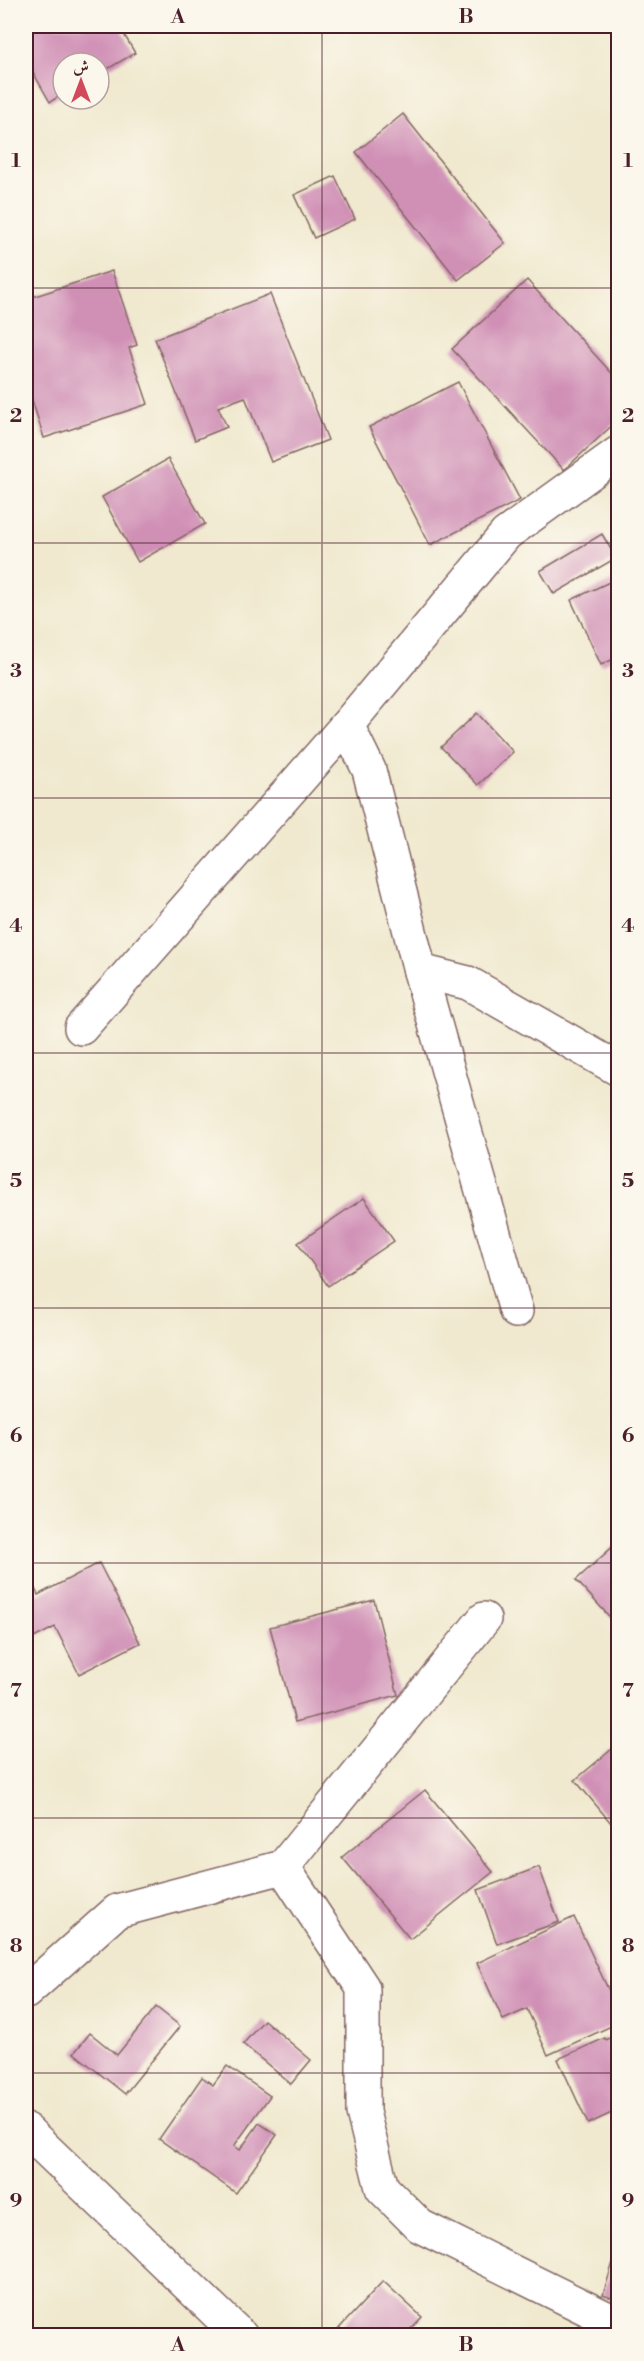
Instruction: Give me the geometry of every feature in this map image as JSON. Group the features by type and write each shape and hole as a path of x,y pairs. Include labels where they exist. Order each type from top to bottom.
{"street":[{"path":"81,1028 347,725 506,534 618,453"},
{"path":"347,725 369,770 420,970 516,1311"},
{"path":"420,970 468,983 618,1069"},
{"path":"26,1992 117,1911 283,1867 484,1619"},
{"path":"283,1867 363,1988 363,2112 382,2188 420,2226 606,2319"},
{"path":"28,2139 241,2336"}],"building":[{"path":"26,26 119,26 135,53 111,67 111,51 51,51 50,102 26,60"},
{"path":"26,69 34,82 26,87"},
{"path":"403,114 505,243 458,280 356,152"},
{"path":"335,176 355,219 314,238 294,195"},
{"path":"112,271 137,345 129,348 148,404 44,438 26,381 26,299"},
{"path":"527,280 618,380 618,420 564,470 452,349"},
{"path":"270,294 328,440 271,462 245,397 218,407 227,427 195,440 155,339"},
{"path":"458,382 520,500 430,545 369,427"},
{"path":"168,459 205,524 138,562 102,497"},
{"path":"602,534 616,558 554,594 540,571"},
{"path":"618,578 618,657 601,665 571,600"},
{"path":"477,713 513,752 478,785 441,747"},
{"path":"364,1198 394,1241 328,1286 298,1243"},
{"path":"618,1542 618,1626 576,1580"},
{"path":"99,1563 140,1643 79,1674 55,1627 26,1642 26,1570 38,1595"},
{"path":"374,1600 398,1695 295,1722 270,1627"},
{"path":"618,1744 618,1817 611,1823 575,1780"},
{"path":"425,1790 493,1872 410,1939 342,1857"},
{"path":"539,1867 559,1922 497,1944 478,1890"},
{"path":"574,1917 618,2010 618,2023 548,2055 527,2009 503,2020 477,1963"},
{"path":"156,2007 180,2026 125,2094 74,2053 90,2033 117,2055"},
{"path":"264,2020 311,2060 291,2084 243,2044"},
{"path":"618,2034 618,2110 588,2124 558,2059"},
{"path":"227,2066 270,2096 234,2146 240,2150 259,2123 277,2135 236,2193 159,2139 202,2077 213,2085"},
{"path":"618,2246 618,2300 603,2295"},
{"path":"383,2281 422,2317 404,2336 332,2336"}]}
